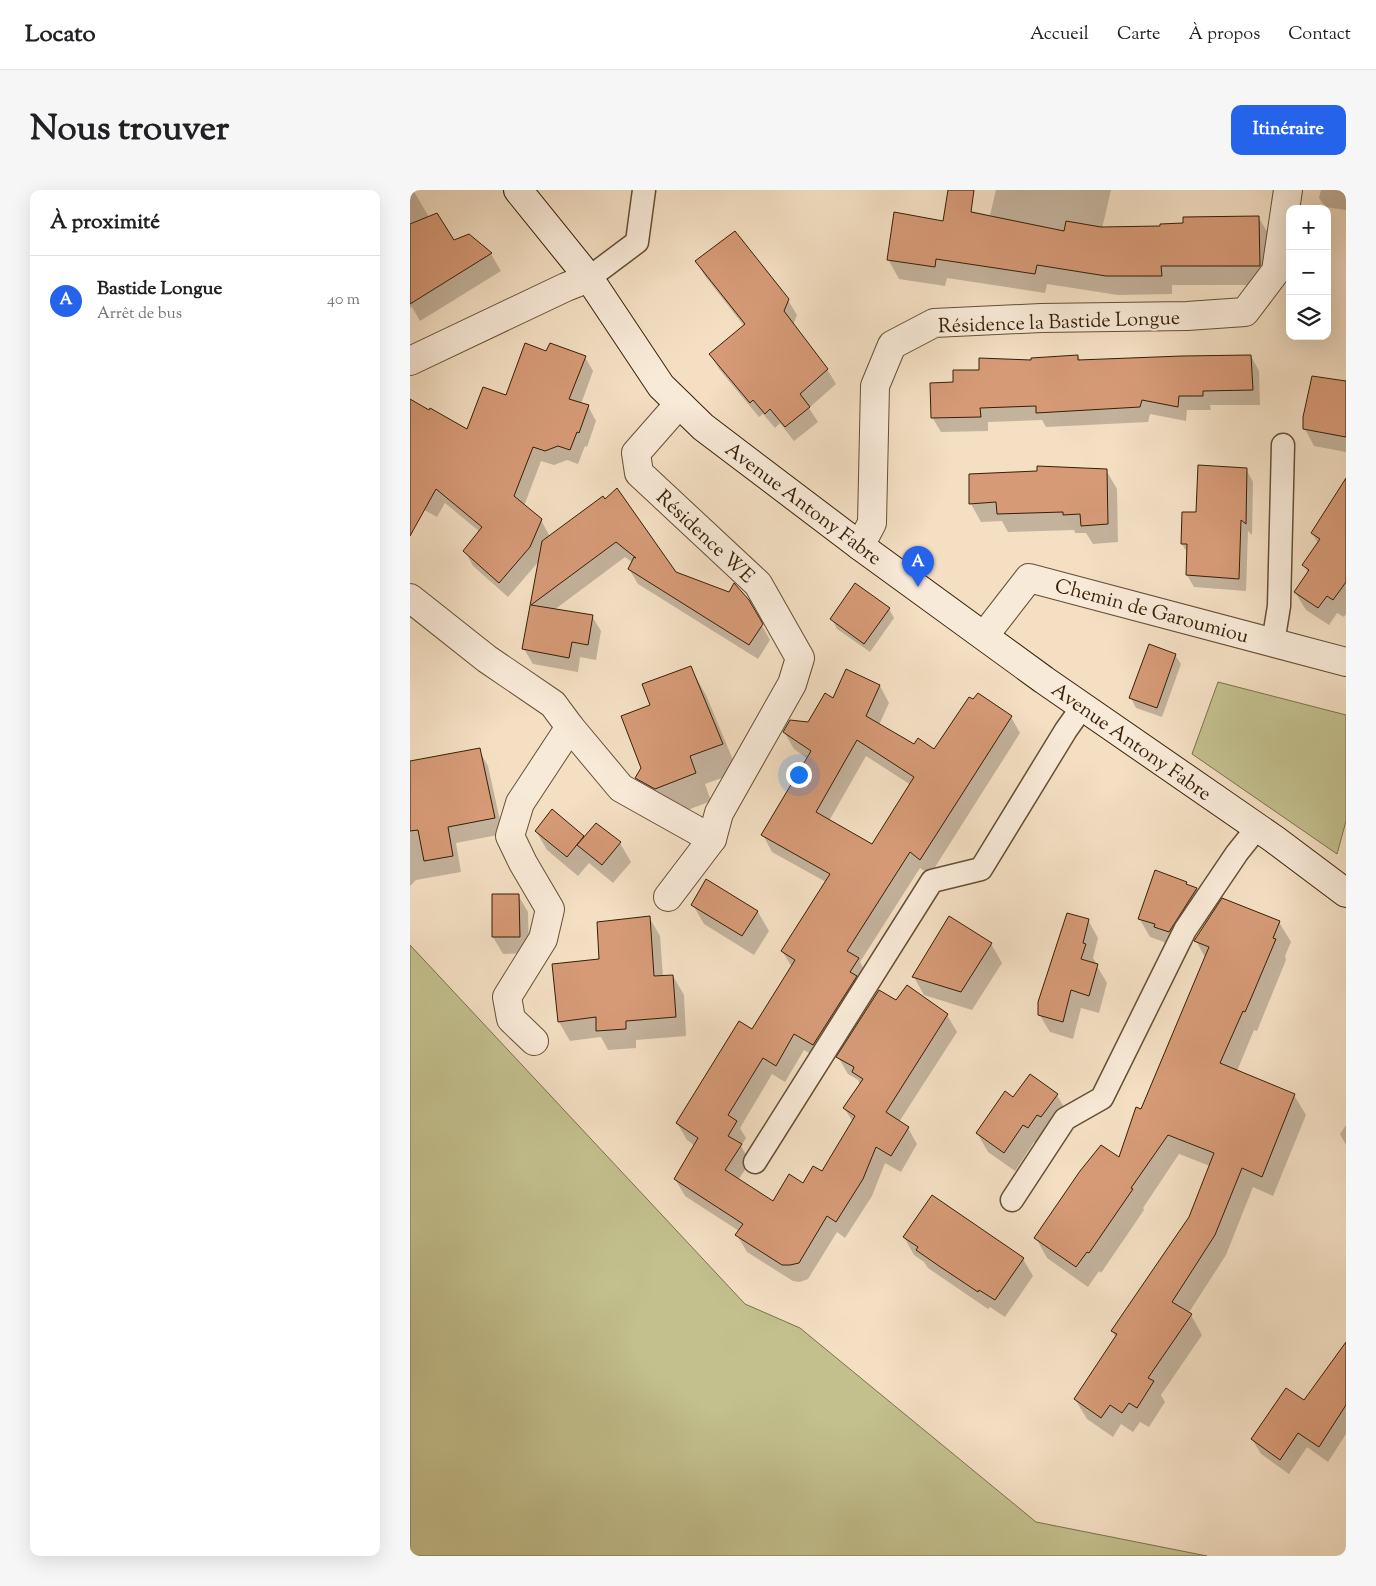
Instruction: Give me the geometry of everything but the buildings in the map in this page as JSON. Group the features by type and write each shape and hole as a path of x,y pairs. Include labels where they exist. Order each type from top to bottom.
{"street":[{"name":"Avenue Antony Fabre","path":"518,190 589,278 661,386 702,427 860,546 984,636 1346,893"},
{"name":"Résidence la Bastide Longue","path":"860,546 872,523 874,386 892,345 934,323 1041,318 1187,316 1245,312 1276,271 1288,190"},
{"path":"410,361 566,287 589,278"},
{"name":"Résidence WE","path":"668,897 712,839 719,813 792,684 800,658 758,584 639,473 636,453 679,404"},
{"name":"Chemin de Garoumiou","path":"984,636 999,614 1029,578 1346,662"},
{"path":"410,598 487,659 554,704 570,727 621,788 712,839"},
{"path":"534,1041 511,1019 507,997 543,939 550,909 523,863 510,836 520,802 570,727"}],"lane":[{"path":"589,278 636,242 644,190"},
{"path":"1273,643 1280,606 1283,445"},
{"path":"755,1162 932,881 981,869 1066,730 1083,706"},
{"path":"1012,1200 1066,1119 1102,1098 1185,930 1237,853 1257,828"}],"shaded area":[{"path":"1218,682 1346,715 1346,821 1337,854 1192,754"},
{"path":"410,945 745,1304 800,1328 1036,1522 1207,1556 410,1556"}],"place":[{"name":"Bastide Longue","path":"918,587"}]}
